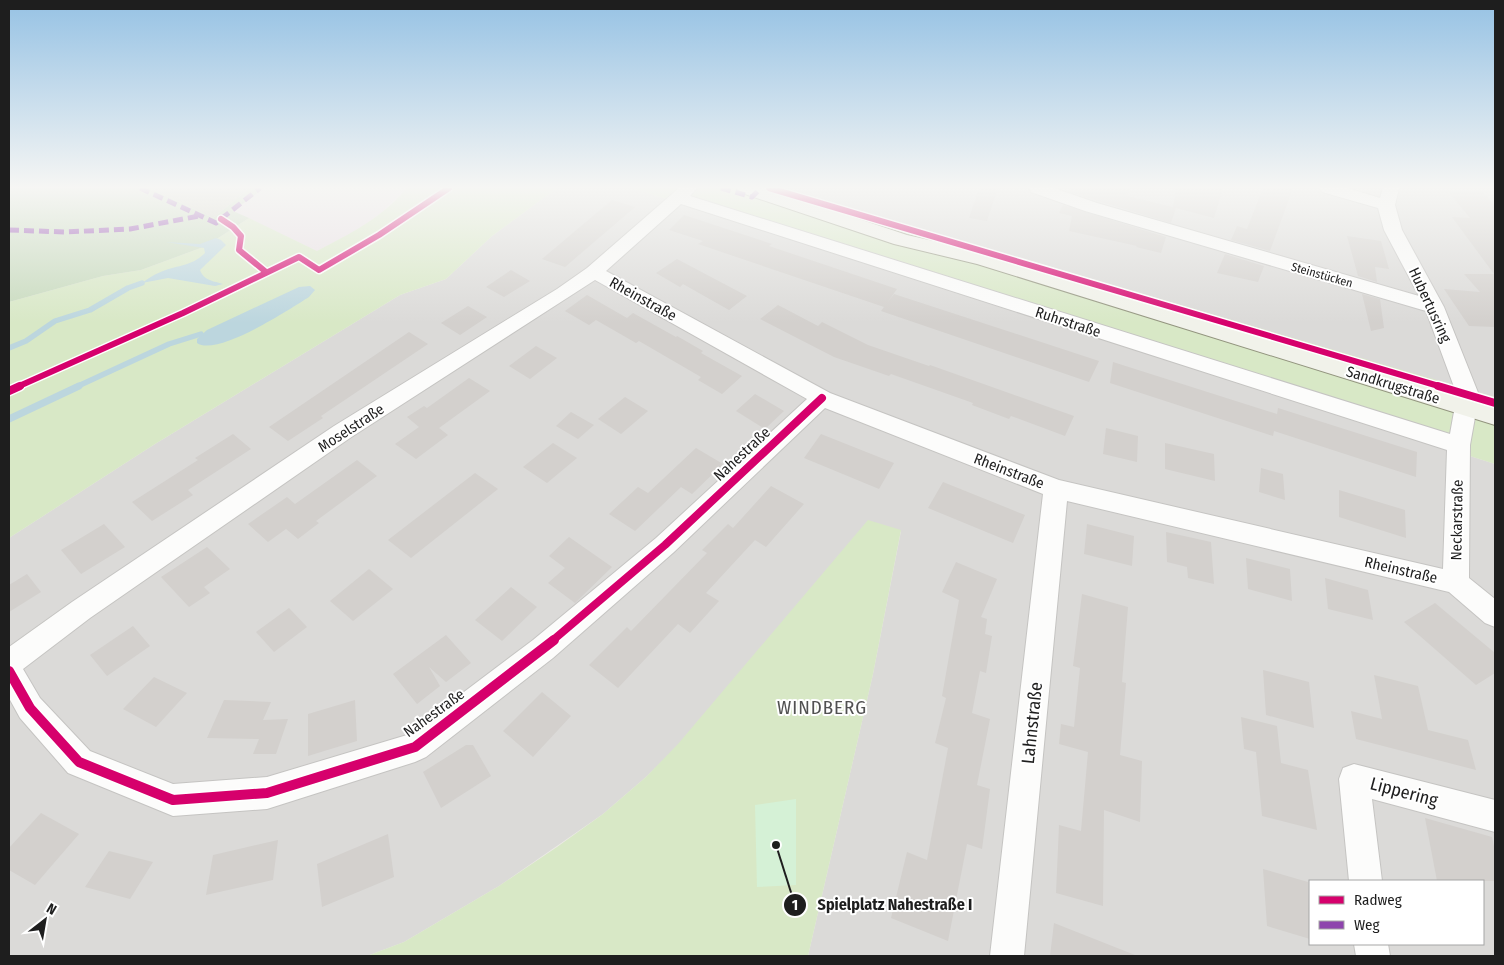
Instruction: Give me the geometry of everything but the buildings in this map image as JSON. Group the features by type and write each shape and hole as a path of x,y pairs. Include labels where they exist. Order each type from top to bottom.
{"street":[{"name":"Moselstraße","path":"9,664 81,610 342,432 564,293 594,272 638,233"},
{"name":"Ruhrstraße","path":"806,233 1459,445"},
{"name":"Sandkrugstraße","path":"877,233 984,259 1495,416"},
{"name":"Steinstücken","path":"1180,233 1434,307"},
{"name":"Hubertusring","path":"1395,233 1434,307 1468,395 1466,407"},
{"name":"Rheinstraße","path":"594,272 822,398 1056,489 1456,583"},
{"name":"Nahestraße","path":"9,671 30,708 79,762 172,800 267,793 415,747 543,649 665,545 822,398"},
{"name":"Neckarstraße","path":"1456,583 1459,445 1466,407"},
{"name":"Lahnstraße","path":"1007,956 1056,489"},
{"path":"1456,583 1495,615"},
{"name":"Lippering","path":"1365,880 1354,779 1495,816"}],"shaded area":[{"path":"279,233 352,233 317,251"},
{"path":"496,233 773,233 1495,464 1495,956 808,956 873,674 901,531 646,777 603,814 499,886 404,942 367,956 9,956 9,538 155,444 400,295 446,279"},
{"path":"934,233 1495,233 1495,397"}],"green space":[{"path":"9,233 226,233 206,246 141,270 103,276 9,302"},
{"path":"226,233 280,233 317,251 350,233 496,233 446,279 400,295 155,444 9,538 9,302 103,276 141,270 206,246"},
{"path":"773,233 935,233 1495,397 1495,464"},
{"path":"868,520 901,530 873,674 808,956 367,956 404,942 499,886 603,814 646,777 678,744"},
{"path":"796,799 796,885 757,887 755,805"}],"water":[{"path":"216,238 226,245 200,270 207,278 223,284 215,286 168,278 142,283 161,272 185,265 205,253 204,248 166,242 200,244"},
{"path":"310,286 315,290 309,297 253,330 220,343 207,346 197,343 197,339 207,330 299,287"}],"waterway":[{"path":"9,348 26,341 55,321 90,310 128,288 142,283"},
{"path":"76,387 169,344 201,334"},
{"path":"9,419 79,386"}],"cycle path":[{"path":"238,233 241,236 239,250 266,272"},
{"path":"9,391 183,313 299,257 319,270 382,233"},
{"path":"921,233 1495,403"},
{"path":"9,671 30,708 79,762 173,800 267,793 415,747 543,649 665,545 822,398"}],"place":[{"name":"Spielplatz Nahestraße I","path":"776,845"}],"district":[{"name":"WINDBERG","path":"822,707"}]}
